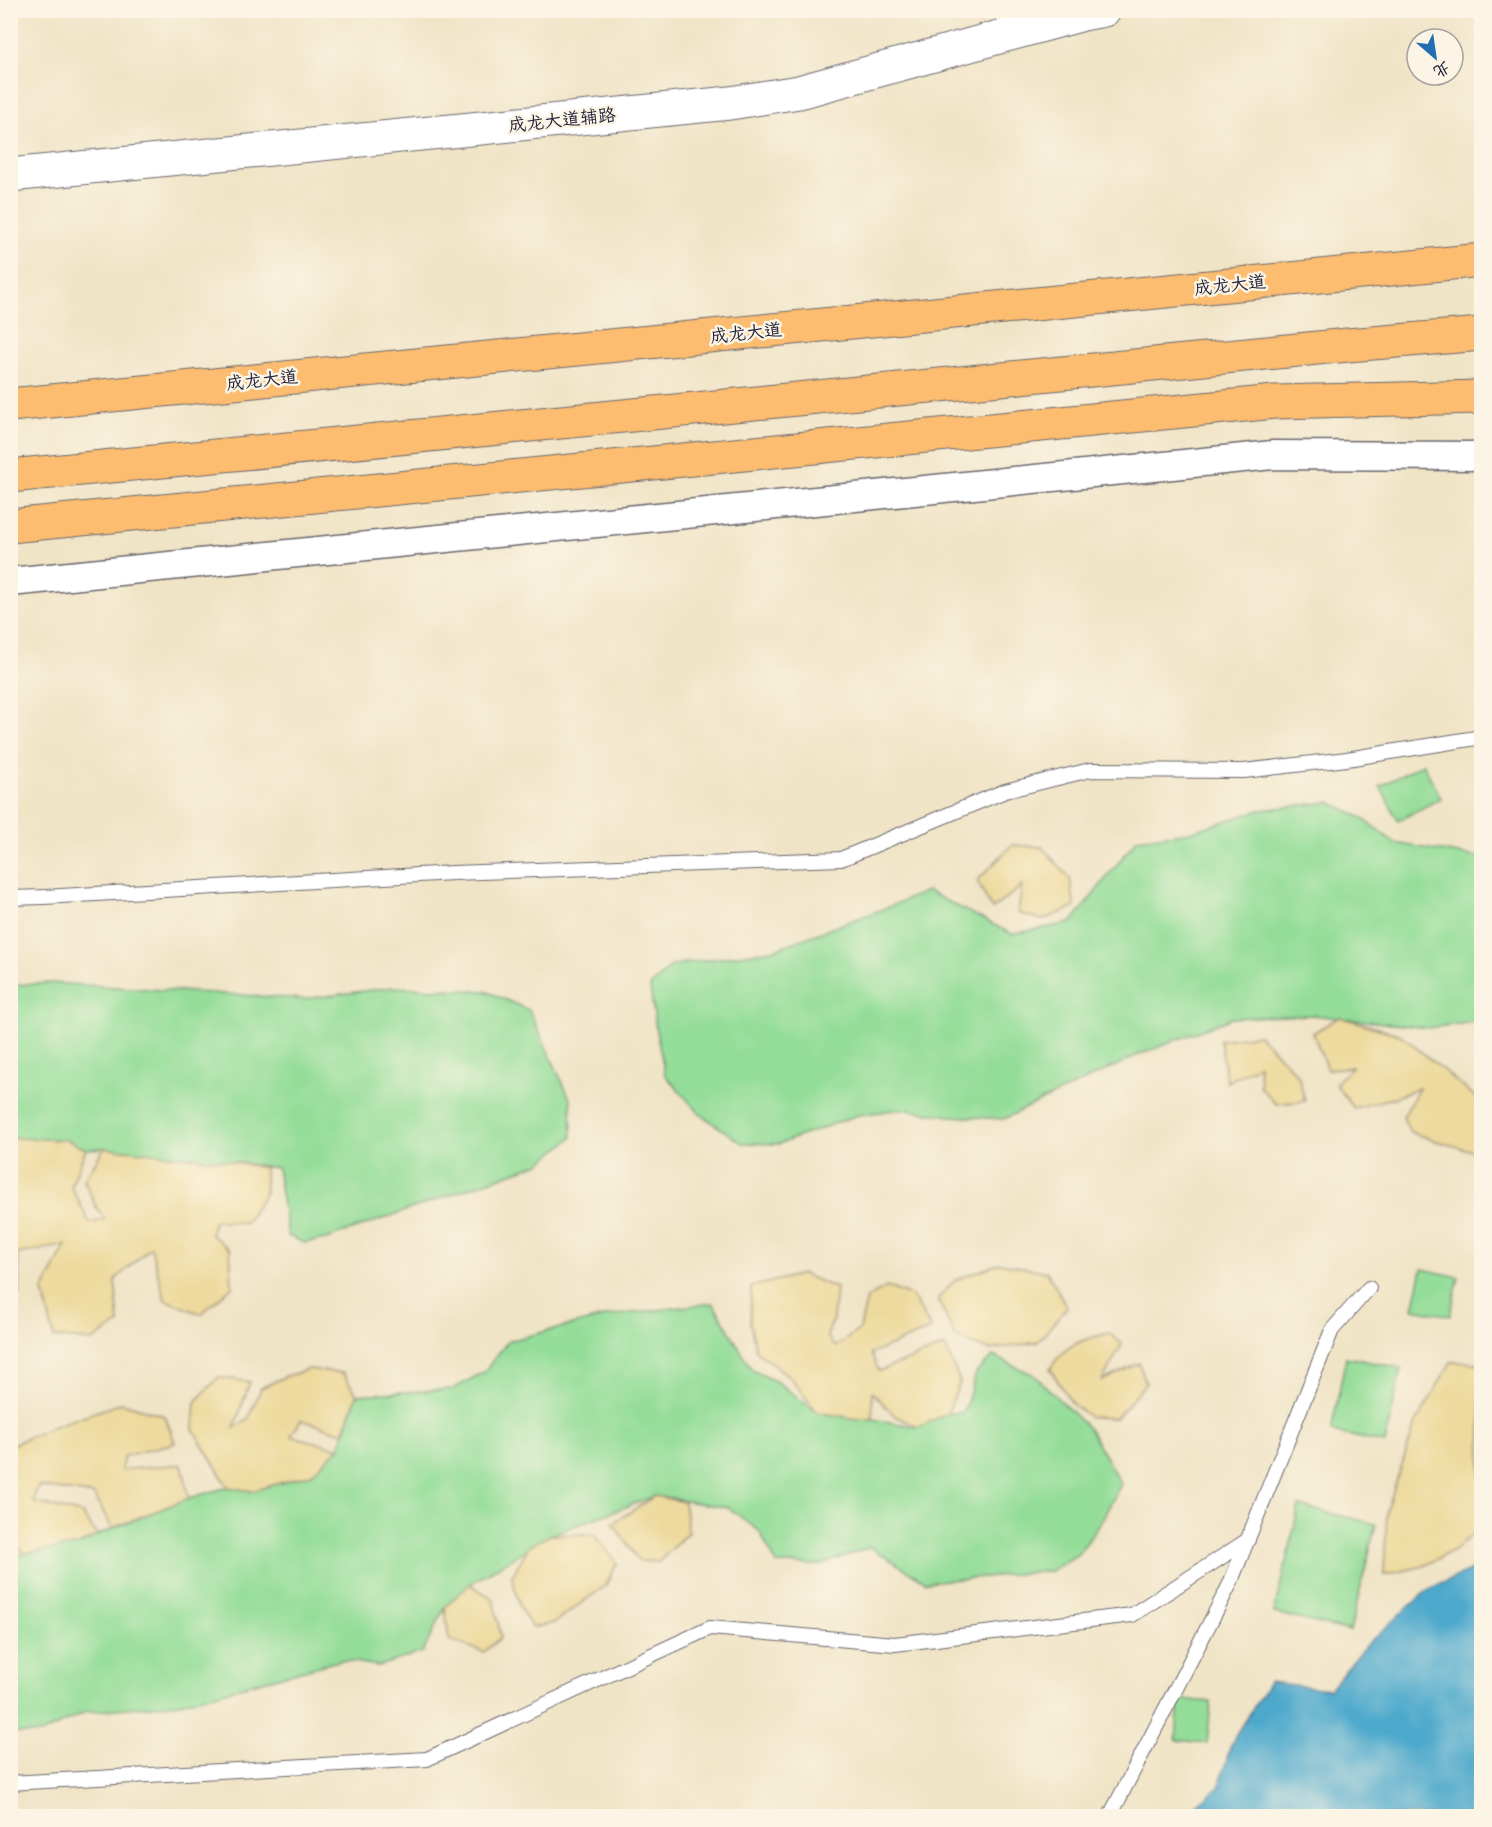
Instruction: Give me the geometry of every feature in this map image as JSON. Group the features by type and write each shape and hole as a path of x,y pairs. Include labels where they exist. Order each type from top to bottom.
{"highway":[{"name":"成龙大道","path":"10,405 1482,260"},
{"path":"10,476 1482,333"},
{"path":"10,526 1275,402 1482,397"}],"street":[{"name":"成龙大道辅路","path":"10,175 729,103 799,92 1104,10"},
{"path":"10,582 1273,455 1482,456"}],"lane":[{"path":"10,897 44,897 453,873 841,859 1005,791 1090,770 1244,771 1347,759 1482,737"},
{"path":"1110,1816 1229,1586 1332,1330 1369,1288"},
{"path":"10,1783 427,1759 710,1628 894,1644 1132,1615 1248,1540"}],"green space":[{"path":"1423,764 1441,798 1398,821 1380,786"},
{"path":"1330,802 1362,818 1395,843 1481,858 1481,1021 1428,1028 1312,1015 1232,1018 1136,1056 1004,1119 950,1116 901,1109 858,1115 779,1144 742,1143 700,1114 665,1075 650,986 673,965 773,950 927,891 1012,934 1071,923 1137,839 1190,832 1260,810"},
{"path":"52,983 304,999 393,987 486,991 529,1010 571,1101 572,1138 540,1163 326,1239 304,1243 288,1236 277,1168 104,1148 86,1149 67,1140 11,1138 11,985"},
{"path":"1422,1269 1459,1277 1450,1316 1413,1309"},
{"path":"713,1303 752,1370 777,1382 817,1412 917,1427 947,1414 964,1412 976,1373 993,1356 1034,1375 1089,1429 1121,1484 1098,1527 1078,1554 1051,1571 926,1582 870,1547 821,1565 777,1564 759,1531 729,1508 655,1496 550,1535 470,1584 445,1607 423,1652 378,1666 342,1660 180,1703 85,1712 41,1734 11,1733 11,1558 26,1553 79,1545 97,1535 189,1498 228,1487 252,1491 311,1474 339,1448 357,1395 453,1389 484,1372 508,1341 608,1316"},
{"path":"1346,1357 1401,1368 1385,1443 1331,1432"},
{"path":"1299,1506 1376,1524 1350,1631 1274,1613"},
{"path":"1179,1699 1211,1702 1207,1743 1176,1740"}],"sand":[{"path":"1012,845 1042,847 1070,878 1075,907 1042,920 1018,913 1022,886 992,909 977,881"},
{"path":"1339,1017 1401,1035 1480,1101 1481,1141 1473,1151 1410,1132 1403,1117 1419,1088 1396,1097 1354,1108 1335,1084 1352,1067 1327,1069 1313,1033"},
{"path":"1259,1035 1298,1075 1305,1101 1276,1104 1260,1087 1259,1065 1227,1082 1220,1040"},
{"path":"11,1138 67,1140 86,1149 71,1186 90,1223 105,1219 96,1207 84,1180 104,1148 228,1161 265,1168 265,1193 246,1223 214,1221 211,1234 230,1250 232,1287 201,1314 165,1300 151,1247 115,1280 119,1323 92,1341 54,1337 43,1291 66,1245 17,1254 20,1293 11,1298"},
{"path":"1000,1263 1047,1272 1067,1307 1038,1342 989,1350 955,1337 938,1299 955,1280"},
{"path":"802,1274 836,1288 833,1319 827,1336 835,1347 860,1329 867,1298 887,1287 912,1296 931,1329 871,1354 879,1371 945,1346 960,1382 947,1414 918,1427 895,1416 872,1392 873,1419 858,1419 817,1412 790,1377 756,1351 750,1323 751,1287"},
{"path":"1109,1333 1122,1344 1102,1381 1139,1363 1146,1383 1116,1418 1090,1417 1073,1405 1050,1369 1068,1348 1090,1338"},
{"path":"1451,1362 1481,1363 1481,1527 1456,1549 1424,1566 1384,1575 1387,1510 1415,1425"},
{"path":"309,1369 343,1373 357,1395 343,1433 301,1420 291,1436 339,1448 311,1474 252,1491 228,1487 193,1429 195,1402 219,1377 250,1382 234,1428 248,1419 261,1388"},
{"path":"122,1403 165,1416 175,1443 124,1456 121,1470 182,1464 189,1498 112,1528 94,1495 38,1486 33,1502 82,1514 97,1535 79,1545 26,1553 11,1544 11,1445 57,1425"},
{"path":"655,1496 684,1502 688,1532 659,1562 639,1561 613,1523"},
{"path":"593,1534 617,1563 606,1585 554,1623 532,1628 520,1608 512,1576 529,1546 550,1535"},
{"path":"470,1584 493,1599 501,1637 484,1652 449,1640 445,1607"}],"water":[{"path":"1481,1566 1481,1816 1183,1816 1219,1787 1231,1744 1269,1682 1330,1689 1367,1644 1429,1589"}]}
